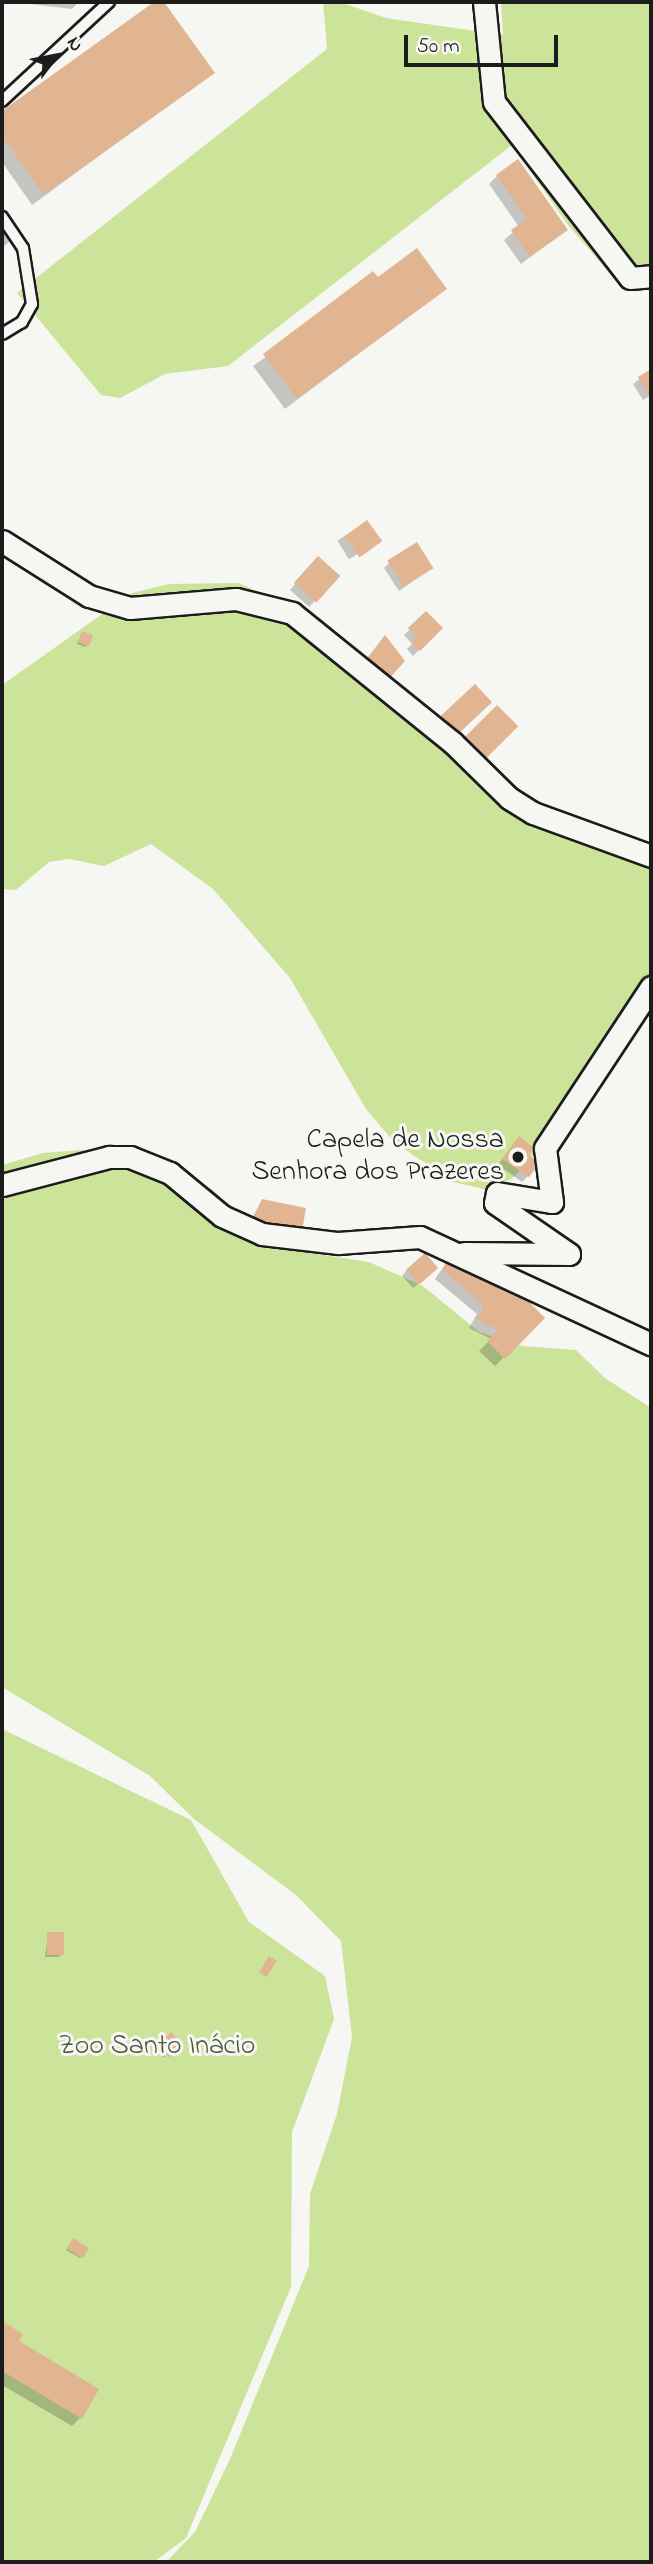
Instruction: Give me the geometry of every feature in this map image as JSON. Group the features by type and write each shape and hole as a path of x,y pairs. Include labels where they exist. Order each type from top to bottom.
{"street":[{"path":"484,2 494,102 629,278 651,276"},
{"path":"2,541 89,596 130,608 236,599 292,613 452,742 509,798 533,813 651,856"},
{"path":"457,1252 569,1254 495,1203 497,1193 552,1202 545,1148 651,987"},
{"path":"2,1185 109,1157 130,1157 170,1172 222,1216 262,1234 338,1243 420,1237 651,1344"}],"lane":[{"path":"2,101 109,2"},
{"path":"2,218 23,248 32,304 22,322 2,334"}],"green space":[{"path":"323,2 340,2 386,18 503,35 501,2 651,2 651,290 623,289 568,225 512,145 228,366 165,374 120,398 101,395 17,293 327,49"},
{"path":"239,583 270,597 535,821 651,865 651,977 608,1033 556,1128 515,1176 492,1191 453,1182 394,1142 366,1109 290,978 213,889 151,844 104,866 69,859 49,862 16,890 2,889 2,685 132,593 169,584"},
{"path":"81,1150 126,1154 174,1169 213,1190 250,1229 291,1250 369,1262 423,1286 479,1332 523,1346 576,1350 605,1378 651,1408 651,2562 166,2562 195,2532 230,2459 309,2266 310,2194 337,2114 352,2037 341,1941 296,1895 194,1819 150,1776 2,1687 2,1165 43,1153"},
{"name":"Zoo Santo Inácio","path":"2,1729 191,1820 249,1922 325,1976 334,2019 292,2132 291,2287 186,2538 154,2562 2,2562"}],"building":[{"path":"154,2 164,2 215,73 44,195 2,136 2,111"},
{"path":"518,159 568,230 530,257 511,230 527,219 496,175"},
{"path":"417,248 447,289 297,399 263,354 373,271 378,277"},
{"path":"651,369 651,394 649,396 638,377"},
{"path":"367,520 382,541 360,557 344,536"},
{"path":"417,542 433,568 404,587 387,561"},
{"path":"318,556 340,576 316,603 294,583"},
{"path":"426,611 443,628 420,651 411,642 416,637 408,628"},
{"path":"82,631 93,635 89,646 78,642"},
{"path":"385,635 405,661 387,681 365,661"},
{"path":"475,684 492,702 458,734 441,716"},
{"path":"497,705 518,726 483,762 462,740"},
{"name":"Capela de Nossa Senhora dos Prazeres","path":"519,1136 534,1148 529,1155 540,1163 529,1177 502,1159"},
{"path":"262,1199 306,1208 302,1231 251,1221"},
{"path":"425,1253 438,1268 419,1284 406,1269"},
{"path":"448,1259 528,1301 545,1318 505,1359 487,1341 498,1330 477,1319 484,1305 442,1270"},
{"path":"47,1932 64,1932 64,1955 47,1955"},
{"path":"269,1956 277,1961 267,1977 259,1972"},
{"path":"171,2032 183,2044 170,2057 158,2045"},
{"path":"73,2238 89,2248 83,2258 67,2248"},
{"path":"2,2321 23,2334 19,2341 99,2389 82,2419 2,2371"}],"place":[{"name":"Capela de Nossa Senhora dos Prazeres","path":"518,1157"}]}
